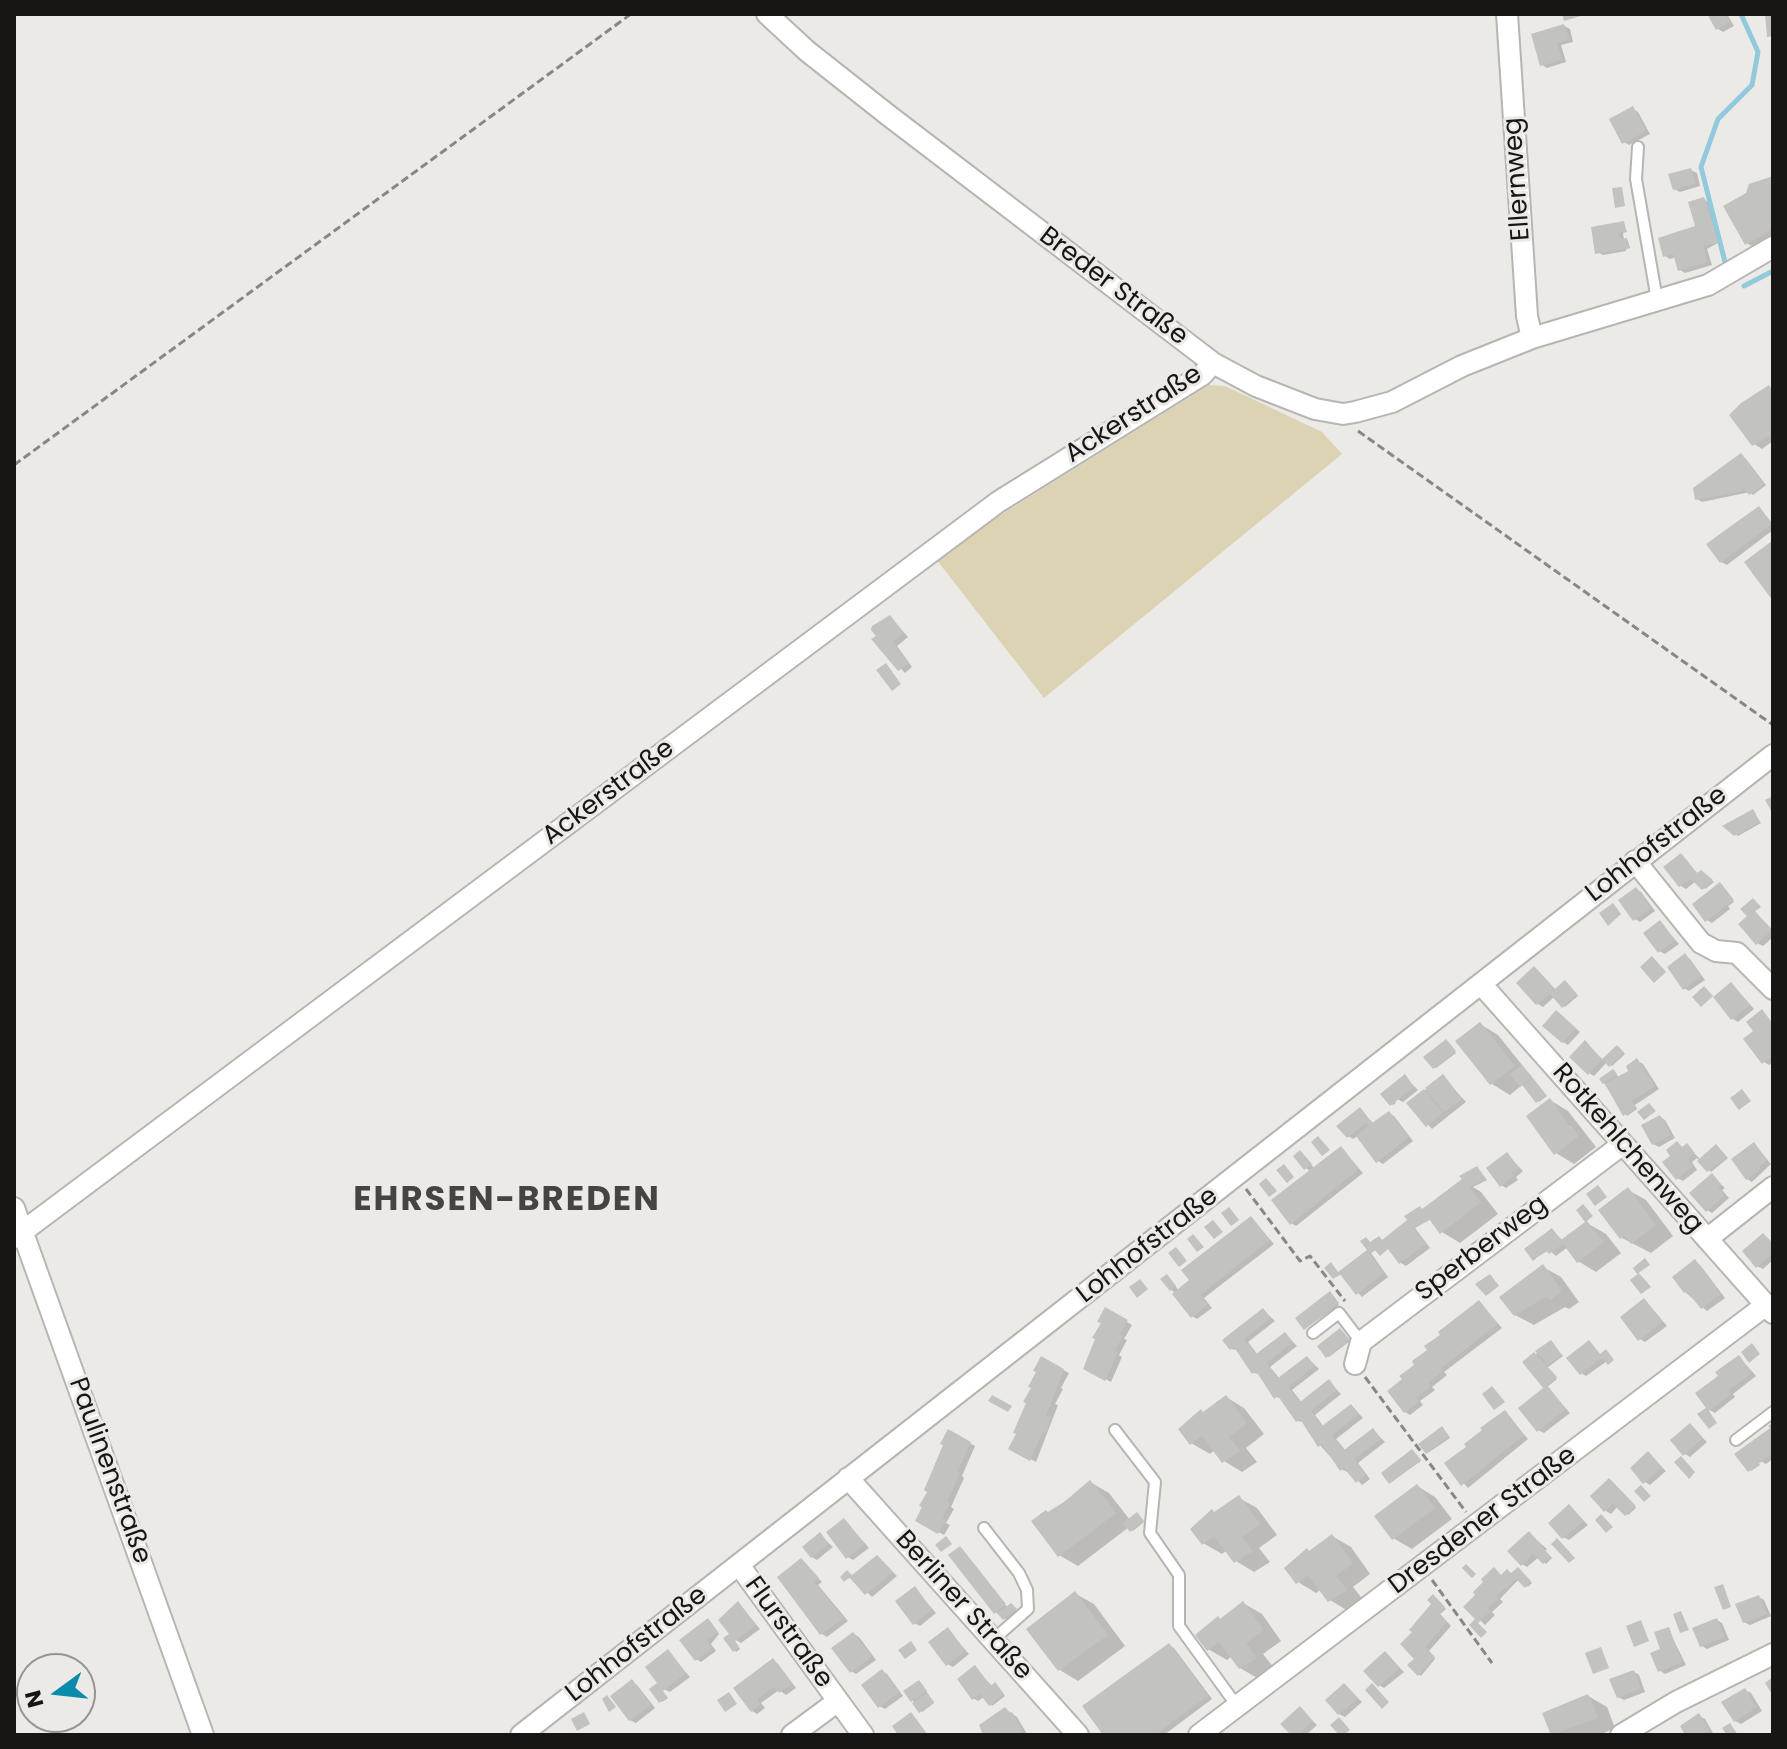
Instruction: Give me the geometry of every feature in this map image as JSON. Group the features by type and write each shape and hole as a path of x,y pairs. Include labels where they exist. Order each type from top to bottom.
{"street":[{"name":"Breder Straße","path":"767,14 807,51 888,115 1213,363 1294,403 1343,414 1392,402 1462,366 1532,338 1708,285 1773,247"},
{"name":"Ellernweg","path":"1512,16 1527,316 1532,338"},
{"name":"Ackerstraße","path":"18,1235 998,502 1202,375 1213,363"},
{"name":"Lohhofstraße","path":"521,1735 1773,755"},
{"path":"1635,861 1701,943 1716,951 1737,953 1773,989"},
{"name":"Rotkehlchenweg","path":"1482,985 1769,1309"},
{"name":"Sperberweg","path":"1361,1342 1623,1144"},
{"path":"1707,1239 1773,1187"},
{"name":"Paulinenstraße","path":"14,1208 18,1235 203,1735"},
{"name":"Dresdener Straße","path":"1199,1735 1769,1309"},
{"path":"1355,1364 1361,1342"},
{"name":"Berliner Straße","path":"848,1478 1078,1735"},
{"name":"Flurstraße","path":"739,1565 863,1735"},
{"path":"1621,1735 1676,1702 1773,1654"},
{"name":"Flurstraße","path":"792,1735 838,1701"}],"lane":[{"path":"1638,147 1636,179 1657,300"},
{"path":"1313,1333 1339,1313 1361,1342"},
{"path":"1736,1440 1773,1412"},
{"path":"1115,1430 1155,1482 1150,1533 1179,1575 1179,1626 1237,1706"},
{"path":"984,1528 1019,1573 1027,1590 1028,1609 994,1639"}],"path":[{"path":"14,465 631,14"},
{"path":"1343,414 1369,441 1773,725"},
{"path":"1237,1177 1300,1261 1310,1256 1345,1300"},
{"path":"1355,1364 1477,1526"},
{"path":"1423,1567 1492,1663"}],"shaded area":[{"path":"1209,385 1225,386 1322,432 1342,454 1044,698 936,559 991,521"}],"building":[{"path":"1562,14 1584,14 1584,15 1564,21"},
{"path":"1707,14 1725,14 1730,22 1716,30"},
{"path":"1765,14 1773,14 1773,36 1767,37"},
{"path":"1564,24 1569,39 1557,43 1562,60 1540,66 1531,34"},
{"path":"1633,106 1646,131 1622,144 1609,119"},
{"path":"1691,168 1696,183 1673,190 1668,174"},
{"path":"1773,176 1773,229 1745,245 1723,206 1746,193 1749,184"},
{"path":"1622,187 1625,206 1615,208 1612,188"},
{"path":"1704,197 1718,242 1703,246 1707,262 1678,271 1673,254 1663,257 1658,238 1695,226 1688,202"},
{"path":"1624,221 1626,231 1619,233 1620,239 1627,238 1629,248 1595,254 1591,227"},
{"path":"1769,385 1773,391 1773,433 1752,446 1729,415"},
{"path":"1741,453 1765,484 1749,495 1742,486 1743,491 1695,500 1693,488"},
{"path":"1759,506 1772,524 1720,563 1706,544"},
{"path":"1773,540 1773,601 1744,562"},
{"path":"890,615 904,633 893,642 908,664 898,671 871,639 876,636 871,630 872,626"},
{"path":"886,663 901,684 892,691 876,670"},
{"path":"1773,796 1773,814 1765,800"},
{"path":"1753,809 1760,822 1734,836 1722,826"},
{"path":"1681,853 1697,873 1701,870 1713,880 1702,890 1691,879 1679,887 1663,867"},
{"path":"1720,882 1734,900 1705,922 1692,904"},
{"path":"1636,887 1651,908 1633,921 1618,900"},
{"path":"1753,898 1760,906 1755,911 1772,930 1756,945 1738,924 1747,916 1740,909"},
{"path":"1613,903 1621,914 1608,926 1599,913"},
{"path":"1660,920 1675,940 1658,953 1643,933"},
{"path":"1685,953 1701,976 1683,990 1667,967"},
{"path":"1652,956 1666,972 1654,983 1640,967"},
{"path":"1534,966 1555,989 1565,980 1577,994 1562,1008 1550,994 1536,1005 1516,983"},
{"path":"1731,982 1750,1005 1731,1020 1713,997"},
{"path":"1704,986 1713,996 1701,1007 1692,997"},
{"path":"1762,1009 1773,1024 1773,1055 1762,1064 1743,1039 1753,1031 1746,1022"},
{"path":"1556,1010 1576,1028 1562,1043 1542,1026"},
{"path":"1480,1022 1515,1066 1490,1085 1455,1041"},
{"path":"1446,1039 1456,1051 1433,1069 1423,1057"},
{"path":"1585,1040 1602,1060 1588,1075 1569,1057"},
{"path":"1617,1045 1624,1052 1609,1067 1602,1059"},
{"path":"1637,1058 1655,1086 1632,1101 1636,1108 1623,1116 1605,1084 1628,1071 1626,1066"},
{"path":"1522,1065 1532,1077 1520,1087 1510,1074"},
{"path":"1613,1069 1617,1074 1603,1084 1599,1079"},
{"path":"1405,1074 1414,1087 1390,1106 1380,1094"},
{"path":"1443,1074 1462,1099 1444,1112 1425,1088"},
{"path":"1533,1078 1546,1095 1536,1103 1523,1086"},
{"path":"1424,1089 1443,1113 1426,1127 1406,1103"},
{"path":"1742,1089 1751,1101 1739,1110 1730,1098"},
{"path":"1550,1098 1579,1136 1554,1155 1526,1116"},
{"path":"1649,1103 1656,1111 1644,1120 1637,1112"},
{"path":"1360,1107 1372,1123 1389,1111 1409,1137 1376,1163 1356,1136 1368,1126 1366,1123 1347,1138 1336,1126"},
{"path":"1660,1115 1671,1135 1652,1145 1641,1125"},
{"path":"1318,1136 1330,1150 1322,1156 1311,1142"},
{"path":"1677,1141 1682,1147 1687,1143 1695,1153 1688,1159 1693,1166 1676,1180 1662,1162 1670,1156 1666,1150"},
{"path":"1754,1142 1767,1160 1746,1180 1731,1159"},
{"path":"1716,1144 1727,1157 1707,1172 1697,1161"},
{"path":"1341,1146 1359,1169 1290,1225 1271,1200"},
{"path":"1300,1150 1312,1164 1304,1170 1293,1156"},
{"path":"1507,1152 1519,1168 1500,1187 1486,1168"},
{"path":"1284,1164 1294,1177 1287,1183 1276,1170"},
{"path":"1477,1166 1486,1179 1469,1187 1481,1202 1440,1234 1429,1219 1413,1228 1426,1244 1399,1264 1388,1249 1380,1256 1374,1249 1369,1253 1384,1273 1356,1295 1340,1274 1333,1279 1324,1268 1331,1262 1338,1272 1367,1250 1360,1241 1366,1237 1370,1242 1379,1236 1382,1240 1407,1220 1404,1216 1420,1206 1422,1209 1462,1179 1459,1176"},
{"path":"1712,1173 1725,1195 1706,1212 1689,1193"},
{"path":"1266,1178 1277,1191 1269,1197 1259,1184"},
{"path":"1598,1185 1607,1197 1595,1206 1586,1194"},
{"path":"1628,1187 1656,1225 1631,1244 1625,1236 1620,1239 1598,1210"},
{"path":"1583,1204 1593,1216 1587,1221 1604,1242 1577,1263 1563,1244 1549,1254 1546,1250 1533,1261 1524,1249 1552,1228 1561,1240 1585,1222 1576,1210"},
{"path":"1229,1207 1239,1220 1231,1226 1221,1213"},
{"path":"1251,1216 1270,1240 1200,1295 1208,1304 1191,1318 1172,1294 1189,1280 1181,1270"},
{"path":"1213,1220 1223,1232 1214,1239 1204,1227"},
{"path":"1763,1233 1773,1244 1773,1253 1756,1268 1742,1251"},
{"path":"1193,1234 1204,1247 1197,1252 1187,1239"},
{"path":"1176,1247 1187,1261 1179,1267 1168,1253"},
{"path":"1645,1258 1650,1265 1637,1274 1633,1268"},
{"path":"1695,1259 1721,1294 1701,1309 1672,1277"},
{"path":"1543,1264 1562,1291 1550,1300 1547,1296 1514,1316 1499,1297"},
{"path":"1639,1273 1651,1287 1641,1294 1630,1280"},
{"path":"1167,1274 1176,1286 1170,1291 1160,1279"},
{"path":"1490,1274 1499,1286 1486,1296 1475,1284"},
{"path":"1140,1279 1148,1289 1137,1298 1129,1287"},
{"path":"1330,1291 1339,1303 1304,1330 1295,1318"},
{"path":"1644,1298 1663,1322 1638,1341 1620,1317"},
{"path":"1479,1300 1498,1324 1441,1368 1443,1371 1428,1383 1431,1386 1416,1398 1419,1402 1404,1413 1387,1391 1402,1379 1399,1376 1414,1365 1412,1361 1427,1350 1424,1346 1440,1335 1438,1332"},
{"path":"1105,1307 1128,1320 1120,1334 1123,1336 1115,1350 1118,1352 1105,1381 1083,1369 1095,1339 1092,1338 1101,1323 1097,1322"},
{"path":"1263,1308 1271,1318 1244,1339 1256,1354 1285,1332 1293,1342 1266,1363 1278,1378 1307,1356 1315,1366 1288,1387 1300,1402 1329,1379 1337,1390 1311,1411 1322,1426 1351,1404 1359,1414 1332,1435 1344,1450 1373,1428 1381,1439 1354,1459 1366,1475 1356,1483 1344,1468 1340,1471 1322,1444 1318,1447 1300,1419 1296,1422 1278,1396 1274,1399 1256,1371 1252,1374 1234,1347 1230,1350 1222,1340"},
{"path":"1340,1328 1349,1339 1326,1358 1317,1346"},
{"path":"1551,1340 1562,1355 1548,1365 1535,1351"},
{"path":"1589,1340 1600,1354 1606,1349 1614,1360 1608,1365 1602,1358 1580,1375 1566,1358"},
{"path":"1752,1343 1760,1354 1749,1363 1741,1352"},
{"path":"1534,1352 1557,1377 1547,1385 1566,1409 1537,1432 1518,1408 1543,1388 1522,1362"},
{"path":"1739,1355 1752,1373 1729,1390 1731,1394 1709,1411 1717,1423 1709,1429 1697,1414 1706,1408 1695,1393 1718,1376 1715,1372"},
{"path":"1041,1356 1064,1369 1046,1415 1051,1417 1046,1433 1043,1431 1030,1461 1008,1449 1026,1403 1023,1402 1031,1388 1028,1387 1036,1372 1033,1371"},
{"path":"1492,1386 1505,1402 1494,1410 1482,1394"},
{"path":"992,1395 1012,1406 1008,1412 988,1401"},
{"path":"1226,1395 1247,1423 1229,1437 1240,1451 1222,1463 1202,1436 1190,1445 1178,1429 1201,1409 1203,1412"},
{"path":"1505,1410 1524,1435 1461,1486 1444,1463 1466,1447 1464,1444 1482,1430 1480,1428"},
{"path":"1773,1422 1773,1453 1748,1472 1734,1454 1770,1428 1768,1426"},
{"path":"1690,1423 1703,1438 1683,1456 1670,1440"},
{"path":"1442,1426 1449,1436 1426,1454 1418,1444"},
{"path":"948,1429 971,1442 957,1472 960,1473 947,1502 950,1504 942,1518 946,1520 938,1534 915,1521 943,1445 940,1444"},
{"path":"1412,1449 1421,1460 1389,1484 1381,1473"},
{"path":"1648,1451 1662,1467 1643,1484 1630,1468"},
{"path":"1681,1456 1695,1472 1689,1479 1674,1462"},
{"path":"1609,1478 1636,1506 1625,1516 1613,1504 1604,1512 1590,1496"},
{"path":"1090,1480 1116,1513 1058,1557 1031,1521 1064,1502"},
{"path":"1417,1484 1435,1508 1392,1540 1374,1516"},
{"path":"1641,1485 1651,1496 1644,1502 1634,1491"},
{"path":"1239,1495 1260,1524 1242,1537 1253,1551 1234,1563 1214,1536 1202,1545 1190,1529 1212,1509 1214,1512"},
{"path":"1569,1504 1584,1521 1562,1539 1548,1523"},
{"path":"1137,1512 1144,1521 1130,1532 1123,1523"},
{"path":"1601,1514 1613,1527 1606,1533 1595,1520"},
{"path":"844,1518 865,1544 846,1559 826,1532"},
{"path":"1529,1531 1551,1557 1543,1564 1533,1554 1521,1566 1507,1551"},
{"path":"820,1532 829,1544 811,1558 802,1547"},
{"path":"1332,1534 1353,1563 1336,1576 1347,1590 1328,1602 1308,1575 1296,1584 1284,1568 1307,1548 1309,1551"},
{"path":"946,1536 952,1544 941,1552 935,1545"},
{"path":"1557,1538 1575,1558 1569,1563 1551,1544"},
{"path":"960,1546 1006,1604 994,1614 948,1555"},
{"path":"877,1555 893,1572 865,1595 849,1577 844,1582 840,1577 847,1570 852,1575"},
{"path":"801,1558 819,1578 814,1582 844,1618 820,1635 777,1577"},
{"path":"1466,1564 1476,1574 1472,1578 1462,1568"},
{"path":"1494,1567 1501,1575 1507,1569 1511,1573 1518,1567 1531,1581 1525,1588 1516,1579 1496,1596 1499,1598 1488,1608 1491,1611 1478,1623 1487,1632 1481,1638 1469,1625 1475,1619 1463,1607 1475,1595 1473,1592 1483,1582 1481,1579"},
{"path":"1723,1584 1731,1607 1723,1610 1714,1587"},
{"path":"915,1586 932,1610 913,1625 895,1601"},
{"path":"1075,1591 1108,1635 1058,1671 1026,1629"},
{"path":"1433,1594 1445,1607 1439,1613 1447,1622 1425,1647 1435,1657 1418,1676 1407,1665 1414,1659 1400,1644 1431,1604 1427,1600"},
{"path":"1759,1595 1767,1614 1743,1623 1735,1604"},
{"path":"738,1601 756,1625 735,1641 739,1647 733,1652 723,1638 729,1634 718,1620"},
{"path":"1243,1601 1264,1630 1246,1643 1257,1658 1239,1669 1219,1642 1207,1651 1195,1635"},
{"path":"1011,1603 1017,1609 1003,1620 997,1613"},
{"path":"1681,1611 1689,1630 1680,1633 1673,1614"},
{"path":"708,1618 718,1632 707,1640 712,1648 695,1661 679,1640"},
{"path":"1717,1618 1724,1637 1700,1647 1692,1628"},
{"path":"1641,1620 1649,1641 1634,1647 1626,1626"},
{"path":"948,1627 965,1651 946,1666 928,1642"},
{"path":"1669,1627 1682,1662 1658,1672 1650,1653 1660,1649 1654,1632"},
{"path":"853,1632 872,1656 850,1673 831,1648"},
{"path":"911,1641 917,1650 905,1659 898,1650"},
{"path":"1169,1643 1208,1696 1155,1735 1103,1735 1082,1706"},
{"path":"1601,1647 1609,1668 1593,1674 1585,1653"},
{"path":"668,1649 686,1673 663,1691 667,1697 659,1703 649,1689 657,1683 645,1667"},
{"path":"1385,1651 1400,1668 1378,1687 1363,1671"},
{"path":"773,1658 792,1684 779,1693 774,1687 757,1699 761,1704 751,1712 733,1688"},
{"path":"975,1665 991,1686 995,1682 1004,1694 989,1706 980,1694 972,1700 957,1679"},
{"path":"882,1669 899,1692 878,1708 861,1685"},
{"path":"1634,1670 1641,1689 1617,1698 1609,1679"},
{"path":"1773,1677 1773,1696 1765,1683"},
{"path":"632,1679 651,1705 629,1721 610,1696"},
{"path":"919,1680 927,1691 911,1702 903,1691"},
{"path":"1344,1683 1358,1698 1338,1715 1325,1700"},
{"path":"1372,1683 1389,1702 1382,1709 1365,1690"},
{"path":"1745,1688 1757,1707 1734,1722 1721,1702"},
{"path":"729,1692 737,1704 725,1712 717,1700"},
{"path":"927,1693 934,1702 919,1713 912,1703"},
{"path":"1588,1694 1598,1718 1551,1735 1542,1713"},
{"path":"607,1695 616,1707 609,1712 602,1699"},
{"path":"1300,1706 1313,1721 1298,1735 1291,1735 1280,1724"},
{"path":"1005,1707 1012,1712 1023,1731 1017,1735 983,1735 979,1725"},
{"path":"584,1712 590,1724 577,1731 571,1719"},
{"path":"911,1712 928,1735 898,1735 892,1726"},
{"path":"1699,1713 1709,1730 1701,1735 1685,1735 1680,1726"},
{"path":"1339,1717 1350,1730 1344,1735 1339,1735 1330,1725"},
{"path":"1730,1723 1738,1735 1727,1735 1722,1728"}],"waterway":[{"path":"1725,262 1701,167 1718,119 1752,85 1758,52 1741,14"},
{"path":"1744,286 1773,271"}],"district":[{"name":"EHRSEN-BREDEN","path":"507,1201"}]}
